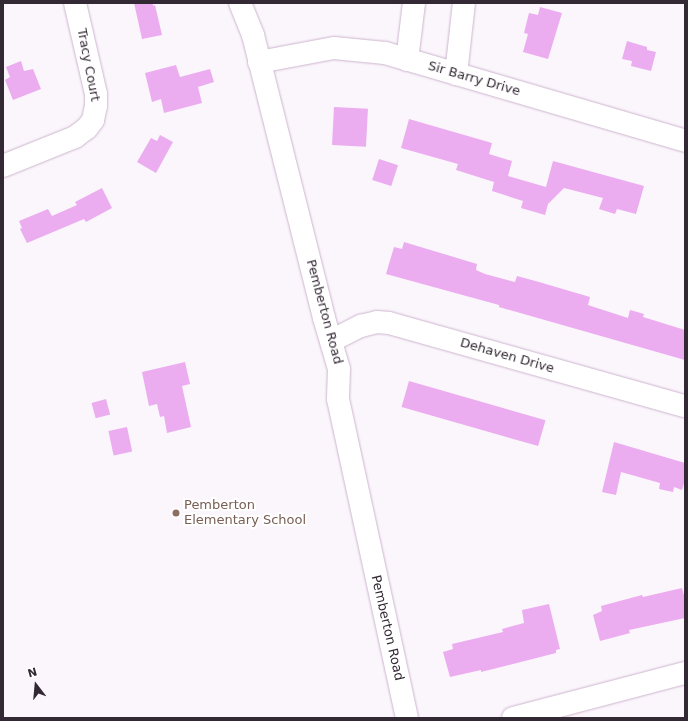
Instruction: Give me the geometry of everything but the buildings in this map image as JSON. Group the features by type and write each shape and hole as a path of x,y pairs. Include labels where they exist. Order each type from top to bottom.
{"street":[{"name":"Tracy Court","path":"3,166 75,137 87,128 92,120 96,106 96,94 75,3"},
{"name":"Pemberton Road","path":"240,3 253,35 339,369 339,403 407,718"},
{"path":"407,60 414,3"},
{"path":"456,74 464,3"},
{"name":"Sir Barry Drive","path":"259,62 334,48 385,53 685,140"},
{"name":"Dehaven Drive","path":"331,341 361,326 378,322 389,322 685,406"},
{"path":"513,718 685,673"}],"place":[{"name":"Pemberton Elementary School","path":"176,513"}]}
